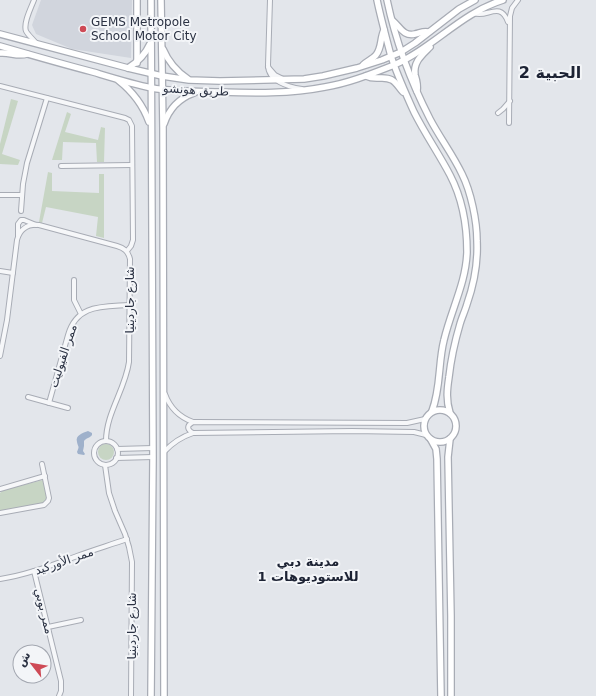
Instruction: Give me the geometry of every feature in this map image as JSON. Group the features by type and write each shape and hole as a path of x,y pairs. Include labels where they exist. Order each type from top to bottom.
{"street":[{"path":"34,0 26,21 26,28 27,32 36,44"},
{"path":"137,0 137,63"},
{"path":"150,0 153,448 151,696"},
{"path":"161,0 164,390 164,696"},
{"path":"270,0 268,72 281,83 293,88 306,90"},
{"path":"377,0 391,56 406,95 454,182 463,213 466,233 466,253 463,277 444,341 439,365 437,395 432,411"},
{"path":"387,0 391,20 403,60 430,119 463,175 474,212 477,235 477,253 474,278 468,303 457,333 450,366 447,394 450,413"},
{"name":"طريق هونشو","path":"0,34 118,66 162,76 190,80 220,81 296,79 323,76 362,66 401,52 459,9 475,0"},
{"path":"416,91 418,83 415,72 416,64 419,58 435,40 464,18 488,5 503,0"},
{"path":"509,123 511,12 518,0"},
{"path":"474,13 478,15 494,10 500,12 506,16 510,28"},
{"path":"391,20 406,34 412,35 428,32"},
{"path":"362,66 378,53 384,29"},
{"name":"طريق هونشو","path":"0,46 120,76 161,89 182,91 272,92 306,90 336,85 366,76 403,60 435,40"},
{"path":"128,68 137,63 144,55 151,42"},
{"path":"161,44 172,65 183,76 190,80"},
{"path":"0,53 20,56 28,54"},
{"path":"268,65 272,72 279,78 283,79"},
{"path":"118,66 121,69 120,76 125,86 137,99 151,126"},
{"path":"366,76 373,79 389,78 397,84 406,95"},
{"path":"0,86 127,119 130,122 132,126 133,240 127,251"},
{"path":"162,128 167,116 176,105 186,96 199,91"},
{"path":"21,211 27,163 47,98"},
{"path":"498,113 510,100"},
{"path":"61,166 132,165"},
{"path":"0,195 22,195"},
{"name":"شارع جاردينيا","path":"0,356 7,320 18,236 18,224 21,220 117,246 127,251 130,259 129,362 126,376 110,417 106,441 98,444 94,455 98,462 105,465 110,497 127,539 130,555 132,570 131,696"},
{"path":"18,236 25,228 36,225"},
{"path":"0,271 13,273"},
{"path":"74,280 74,300 81,314"},
{"name":"ممر الفيوليت","path":"49,403 69,330 75,319 93,308 129,305"},
{"path":"164,390 168,403 174,410 181,416 193,422 407,423 425,419"},
{"name":"ممر الفيوليت","path":"28,397 68,408"},
{"path":"431,440 444,442 453,436 457,426 454,416 442,409 432,411 427,415 424,427 426,435 431,440 436,450 437,459 441,696"},
{"path":"193,422 188,428 194,433"},
{"path":"163,452 180,439 194,433 360,431 414,432 426,435"},
{"path":"450,439 448,457 451,696"},
{"path":"105,465 114,462 117,454 117,449 114,445 106,441"},
{"path":"117,449 153,448"},
{"path":"116,458 153,456"},
{"path":"0,513 45,504 48,501 49,498 42,464"},
{"path":"0,489 45,476"},
{"name":"ممر الأوركيد","path":"0,579 34,571 127,539"},
{"name":"ممر بوبي","path":"34,571 61,681 61,691 59,696"},
{"path":"48,627 81,620"}],"shaded area":[{"name":"GEMS Metropole School Motor City","path":"41,0 132,0 131,58 72,49 36,34 32,25"}],"green space":[{"path":"11,99 18,101 2,154 20,160 18,165 0,164 0,144"},
{"path":"67,112 71,114 65,132 98,140 101,127 105,128 104,162 97,162 96,143 63,142 62,160 52,160"},
{"path":"48,172 52,173 52,191 99,193 99,174 104,174 104,238 96,236 98,217 46,207 42,223 39,222"},
{"path":"106,444 113,449 114,452 109,459 106,460 99,455 98,452 103,445"},
{"path":"43,480 47,498 44,503 0,512 0,493 3,490"}],"water":[{"path":"88,431 92,433 92,435 84,441 83,451 85,454 78,454 77,452 79,447 77,438"}],"place":[{"name":"GEMS Metropole School Motor City","path":"83,29"}],"district":[{"name":"الحبية 2","path":"550,72"},
{"name":"مدينة دبي للاستوديوهات 1","path":"308,568"}]}
